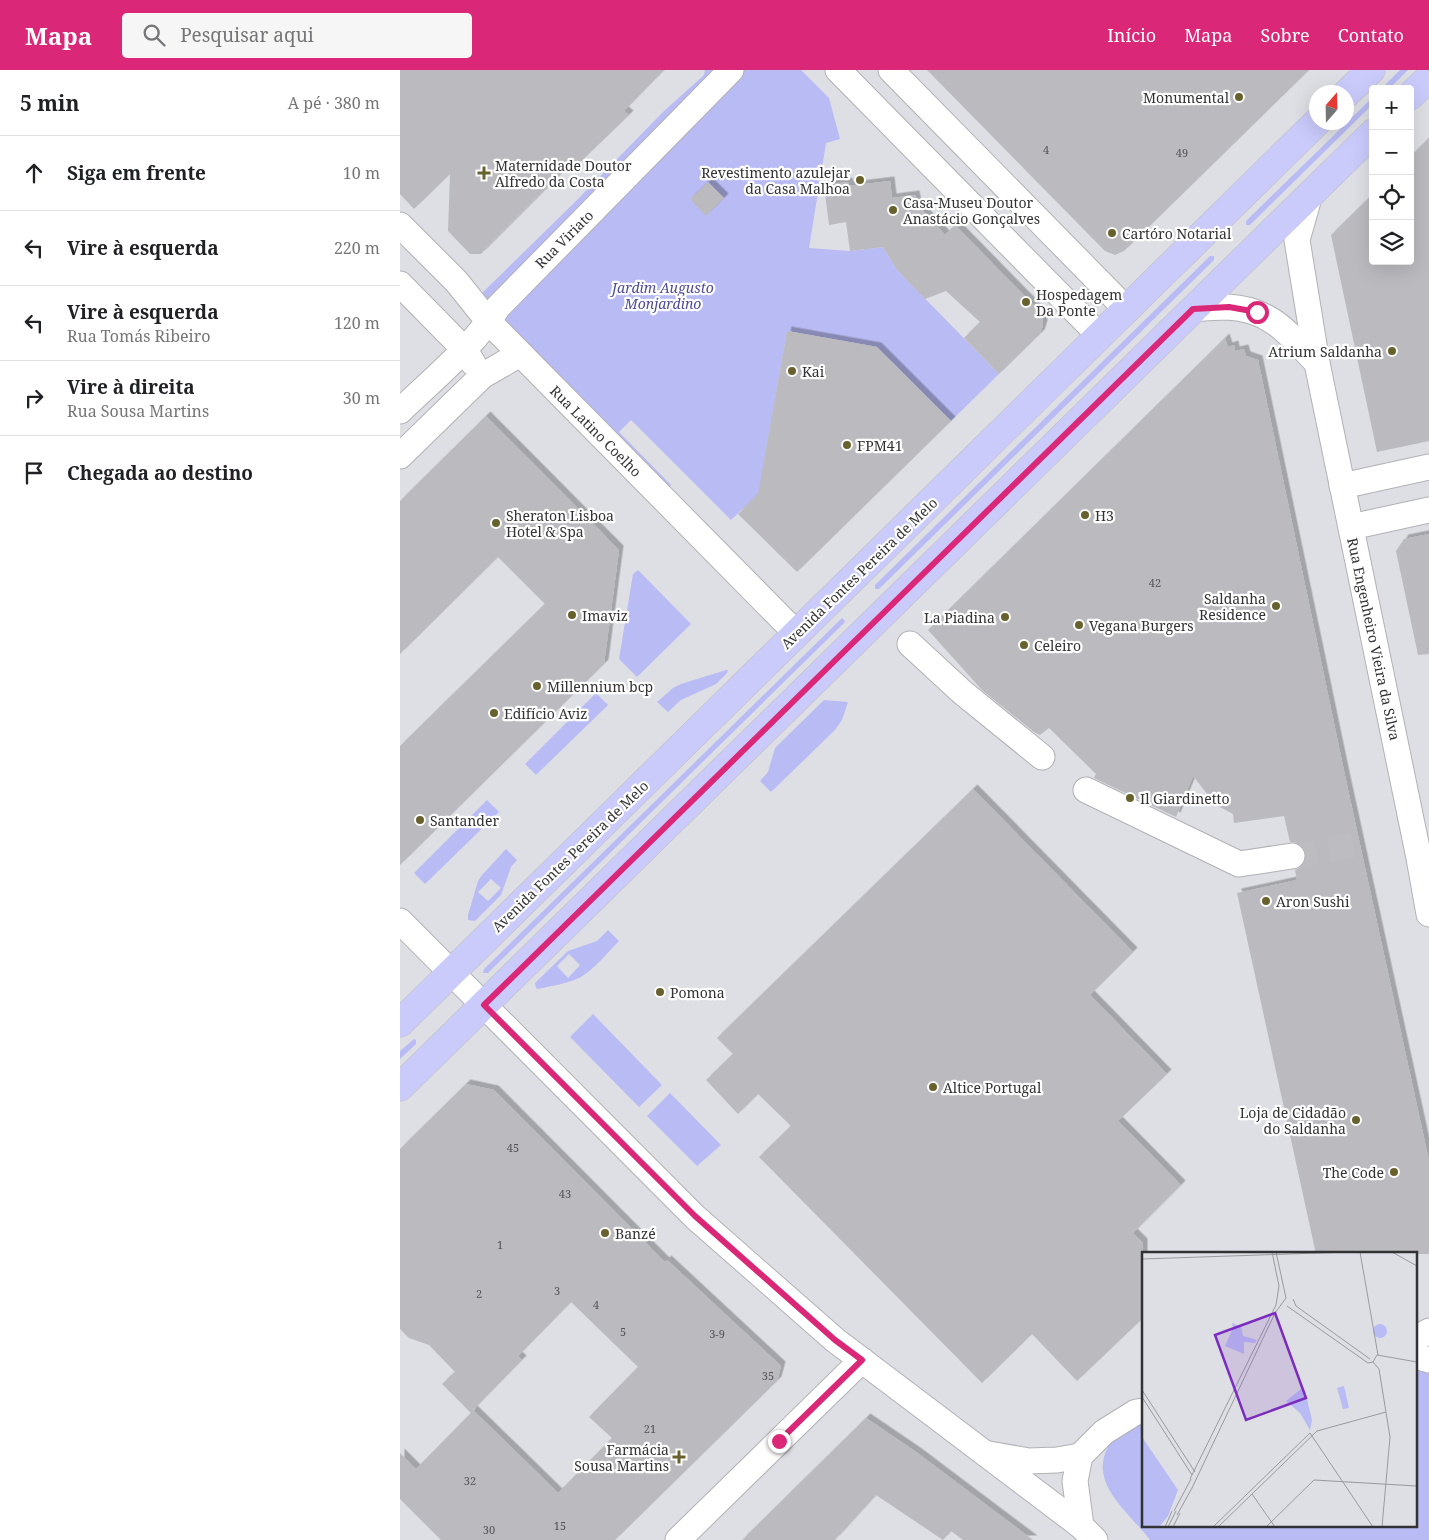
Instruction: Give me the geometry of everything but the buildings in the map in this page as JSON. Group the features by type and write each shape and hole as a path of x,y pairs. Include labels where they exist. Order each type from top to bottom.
{"main road":[{"path":"1354,86 1371,70"},
{"path":"1414,92 1429,78"},
{"name":"Avenida Fontes Pereira de Melo","path":"400,1023 1309,130"},
{"path":"400,1088 1369,137"}],"street":[{"name":"Rua Viriato","path":"400,411 464,349 489,322 498,307 731,70"},
{"path":"838,70 1100,336"},
{"path":"891,70 1127,310"},
{"name":"Rua Engenheiro Vieira da Silva","path":"1310,194 1297,240 1317,363 1342,486 1424,858 1428,907"},
{"name":"Rua Latino Coelho","path":"400,225 456,281 489,322 796,634"},
{"path":"400,284 464,349 482,376"},
{"path":"1193,309 1229,307 1257,312 1269,317 1283,328 1317,363"},
{"path":"400,456 482,376 520,354"},
{"path":"1342,486 1429,467"},
{"path":"1351,527 1429,510"},
{"path":"910,644 962,692 1042,757"},
{"path":"1086,790 1239,864 1292,856"},
{"path":"400,921 695,1216 835,1340 1088,1533"},
{"path":"1416,1338 1429,1331"},
{"path":"1416,1356 1429,1360"},
{"path":"678,1540 862,1360"},
{"path":"1088,1533 1074,1481 1080,1456 1104,1432 1136,1412 1142,1411"},
{"path":"986,1454 1030,1461 1057,1460 1080,1456"}],"green space":[{"name":"Jardim Augusto Monjardino","path":"705,70 801,70 829,98 840,139 826,143 809,248 850,251 883,247 897,270 999,374 951,421 892,362 864,389 872,346 787,331 763,468 781,472 731,520 631,420 619,432 671,485 667,490 477,298 663,112 704,75"},
{"path":"1400,70 1408,70 1393,85 1385,85"},
{"path":"1369,101 1369,108 1354,123 1354,116"},
{"path":"1339,130 1347,130 1250,225 1246,225 1246,221"},
{"path":"1210,256 1214,256 1214,260 879,589 875,589 875,585"},
{"path":"638,570 691,624 637,677 619,659 633,574"},
{"path":"842,618 845,621 844,623 488,973 483,973 484,969"},
{"path":"728,670 727,673 716,684 681,700 668,712 657,702 673,688 681,684"},
{"path":"596,693 608,705 536,775 525,764"},
{"path":"824,700 848,702 842,720 835,730 771,792 760,781 768,772 775,748"},
{"path":"487,800 499,812 425,884 414,873"},
{"path":"506,849 517,860 511,867 501,895 475,921 468,920 478,881","holes":["491,879 501,888 488,901 478,892"]},
{"path":"608,930 619,941 585,975 558,985 536,988 535,983 568,951 597,941","holes":["569,954 580,965 568,978 557,966"]},
{"path":"593,1014 662,1085 639,1107 570,1037"},
{"path":"414,1039 416,1044 400,1059 400,1051"},
{"path":"670,1093 721,1145 697,1166 647,1116"},
{"path":"1416,1368 1429,1371 1429,1540 1150,1540 1114,1497 1107,1486 1103,1473 1103,1461 1108,1447 1122,1432 1142,1424 1142,1528 1416,1528"}],"tunnel":[{"path":"1292,856 1360,844"}],"place":[{"name":"Monumental","path":"1239,97"},
{"name":"Maternidade Doutor Alfredo da Costa","path":"484,173"},
{"name":"Revestimento azulejar da Casa Malhoa","path":"860,180"},
{"name":"Casa-Museu Doutor Anastácio Gonçalves","path":"893,210"},
{"name":"Cartóro Notarial","path":"1112,233"},
{"name":"Hospedagem Da Ponte","path":"1026,302"},
{"name":"Atrium Saldanha","path":"1392,351"},
{"name":"Kai","path":"792,371"},
{"name":"FPM41","path":"847,445"},
{"name":"H3","path":"1085,515"},
{"name":"Sheraton Lisboa Hotel & Spa","path":"496,523"},
{"name":"Saldanha Residence","path":"1276,606"},
{"name":"Imaviz","path":"572,615"},
{"name":"La Piadina","path":"1005,617"},
{"name":"Vegana Burgers","path":"1079,625"},
{"name":"Celeiro","path":"1024,645"},
{"name":"Millennium bcp","path":"537,686"},
{"name":"Edifício Aviz","path":"494,713"},
{"name":"Il Giardinetto","path":"1130,798"},
{"name":"Santander","path":"420,820"},
{"name":"Aron Sushi","path":"1266,901"},
{"name":"Pomona","path":"660,992"},
{"name":"Altice Portugal","path":"933,1087"},
{"name":"Loja de Cidadão do Saldanha","path":"1356,1120"},
{"name":"The Code","path":"1394,1172"},
{"name":"Banzé","path":"605,1233"},
{"name":"Farmácia Sousa Martins","path":"679,1457"}],"route":[{"path":"779,1441 862,1360 835,1340 695,1216 484,1005 1193,309 1229,307 1257,312"}]}
